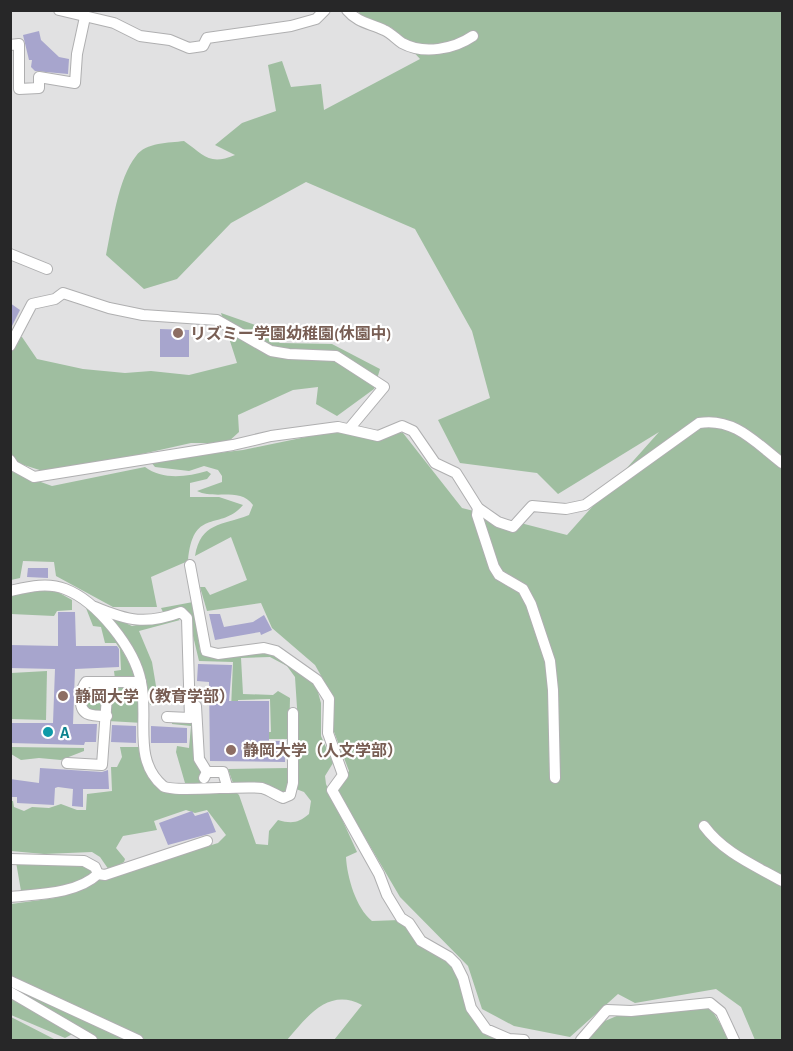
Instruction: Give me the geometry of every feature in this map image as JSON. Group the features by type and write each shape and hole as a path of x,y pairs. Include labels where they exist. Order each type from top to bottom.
{"street":[{"path":"59,10 114,23 140,36 170,40 189,48 203,46 207,38 291,26 316,19 325,10"},
{"path":"347,10 361,22 384,30 405,44 422,49 445,48 473,36"},
{"path":"10,45 19,44 19,89 39,88 39,77 75,83 77,54 86,17"},
{"path":"10,254 47,269"},
{"path":"10,346 32,304 55,299 63,292 109,308 143,315 217,320 271,351 336,356 384,387 349,429"},
{"path":"10,460 14,466 34,477 233,445 271,436 338,428 378,436 392,428 408,428 435,463 456,473 462,479 478,508 498,522 513,527 532,506 566,508 585,505 699,423 712,421 734,426 783,463"},
{"path":"478,508 477,515 494,567 499,575 523,589 531,604 550,661 555,778"},
{"path":"190,565 206,651 218,654 264,648 276,651 317,680 327,693 328,733 343,775 332,790 380,874 394,908 409,922 421,941 449,957 456,964 463,978 471,1008 486,1029 509,1039 524,1041"},
{"path":"10,591 35,585 65,588 87,603 111,625 135,661 141,682 145,715 144,755 150,773 165,788 179,790 227,786 237,789 262,788 282,798 290,795 293,783 293,712"},
{"path":"87,603 130,621 148,620 181,612 188,618 190,718 167,717"},
{"path":"187,624 195,650 199,759 207,772"},
{"path":"107,716 85,714 80,707 82,687 86,682 141,682"},
{"path":"66,763 102,765 108,682"},
{"path":"207,772 223,772 227,786"},
{"path":"201,787 207,772"},
{"path":"704,826 716,842 731,853 783,881"},
{"path":"10,897 77,886 89,882 98,874 105,875 207,841"},
{"path":"10,859 84,861 95,867 98,874"},
{"path":"10,981 138,1041"},
{"path":"10,992 92,1041"},
{"path":"580,1041 607,1010 631,1011 702,1002 716,1006 721,1012 734,1041"}],"green space":[{"path":"358,11 782,11 782,1040 755,1040 741,1007 716,989 635,1003 618,994 570,1037 514,1026 482,1009 468,966 400,897 337,790 349,771 331,724 333,697 315,665 272,628 261,603 207,611 200,587 205,587 210,595 247,580 231,537 195,556 198,545 207,531 249,515 253,505 241,496 197,491 222,482 222,476 218,470 204,466 189,471 155,467 150,461 243,450 330,432 403,433 462,508 567,535 659,432 558,494 537,473 460,463 438,420 490,398 472,331 415,229 306,182 231,223 177,279 144,289 106,255 120,190 130,165 140,151 165,143 184,141 213,159 235,155 215,145 242,123 276,111 268,65 282,61 291,87 321,84 324,110 420,59 392,28 361,15"},
{"path":"221,313 261,327 280,343 332,344 380,369 374,389 337,416 316,404 318,387 293,390 238,415 239,432 227,443 191,443 46,472 11,461 10,335 22,337 37,359 83,369 125,373 151,371 189,375 237,363"},
{"path":"145,467 167,476 191,475 207,471 211,474 207,479 190,483 190,497 219,497 243,505 234,513 202,526 195,533 188,561 151,577 157,607 113,607 56,576 54,562 23,561 20,578 11,580 10,471 52,486"},
{"path":"26,590 56,591 72,600 72,610 57,611 54,616 11,614 10,593"},
{"path":"193,602 200,651 208,657 262,652 277,655 316,685 321,703 321,736 333,763 325,776 326,784 357,852 346,857 350,883 361,908 372,921 400,920 454,966 468,1010 503,1040 334,1040 362,1005 350,1000 339,1000 328,1002 319,1008 287,1040 145,1040 11,977 11,904 55,898 99,876 218,843 226,835 207,810 195,813 186,810 154,821 157,830 123,836 116,848 125,859 124,862 109,870 100,857 92,852 44,854 11,851 11,801 14,807 24,811 32,807 49,808 61,804 77,810 86,810 87,794 112,791 111,767 117,767 122,757 120,747 140,747 147,775 162,789 234,790 239,795 256,844 268,845 269,831 278,820 295,822 309,814 311,801 304,792 296,789 285,794 233,783 228,769 289,768 298,723 295,677 287,666 270,657 241,658 243,694 273,695 278,691 290,698 289,739 252,739 238,733 271,732 270,699 238,700 238,710 231,709 233,662 199,661 189,619 164,614 161,608"},
{"path":"86,608 103,623 126,658 136,678 115,679 114,671 121,670 120,649 116,643 105,643 101,627 93,626"},
{"path":"110,616 132,626 175,617 180,620 139,631 152,662 159,704 150,705 145,677 138,657"},
{"path":"47,671 46,720 11,719 11,673"},
{"path":"109,684 139,684 143,723 108,721"},
{"path":"94,685 102,692 102,708 98,712 86,710 86,689"},
{"path":"193,695 204,775 200,784 178,787 173,784 185,783 176,752 177,746 189,748 191,726 172,724 172,719 184,719"},
{"path":"11,747 84,748 84,751 61,760 39,758 21,760 11,754"},
{"path":"71,860 94,871 87,878 70,886 21,891 16,862"},
{"path":"11,985 130,1040 98,1040 80,1030 65,1038 11,1015"},
{"path":"710,1007 730,1040 587,1040 605,1021 619,1015"},
{"path":"11,1017 56,1040 11,1040"}],"building":[{"path":"39,31 41,40 59,57 69,59 68,74 35,71 31,67 32,60 29,60 23,35"},
{"path":"10,303 20,310 12,326 10,325"},
{"path":"160,329 189,330 189,357 160,357"},
{"path":"28,568 48,568 48,578 27,577"},
{"path":"58,612 75,612 76,646 117,646 119,649 119,667 75,669 73,724 97,724 96,742 85,742 84,745 10,743 10,723 53,723 55,669 10,668 10,645 58,646"},
{"path":"209,614 220,614 224,627 253,622 264,615 272,630 261,635 260,632 215,640"},
{"path":"198,664 232,665 229,701 269,701 269,741 285,741 285,762 210,761 209,682 197,681"},
{"path":"112,725 136,726 136,743 111,742"},
{"path":"151,726 187,728 187,743 151,743"},
{"path":"40,768 102,772 108,770 109,789 83,789 83,807 72,806 73,789 58,787 55,788 54,805 17,803 17,797 10,797 10,779 39,783"},
{"path":"192,811 195,816 208,812 216,832 168,845 159,823"}],"place":[{"name":"リズミー学園幼稚園(休園中)","path":"178,333"},
{"name":"静岡大学（教育学部）","path":"63,696"},
{"name":"A","path":"48,732"},
{"name":"静岡大学（人文学部）","path":"231,750"}]}
